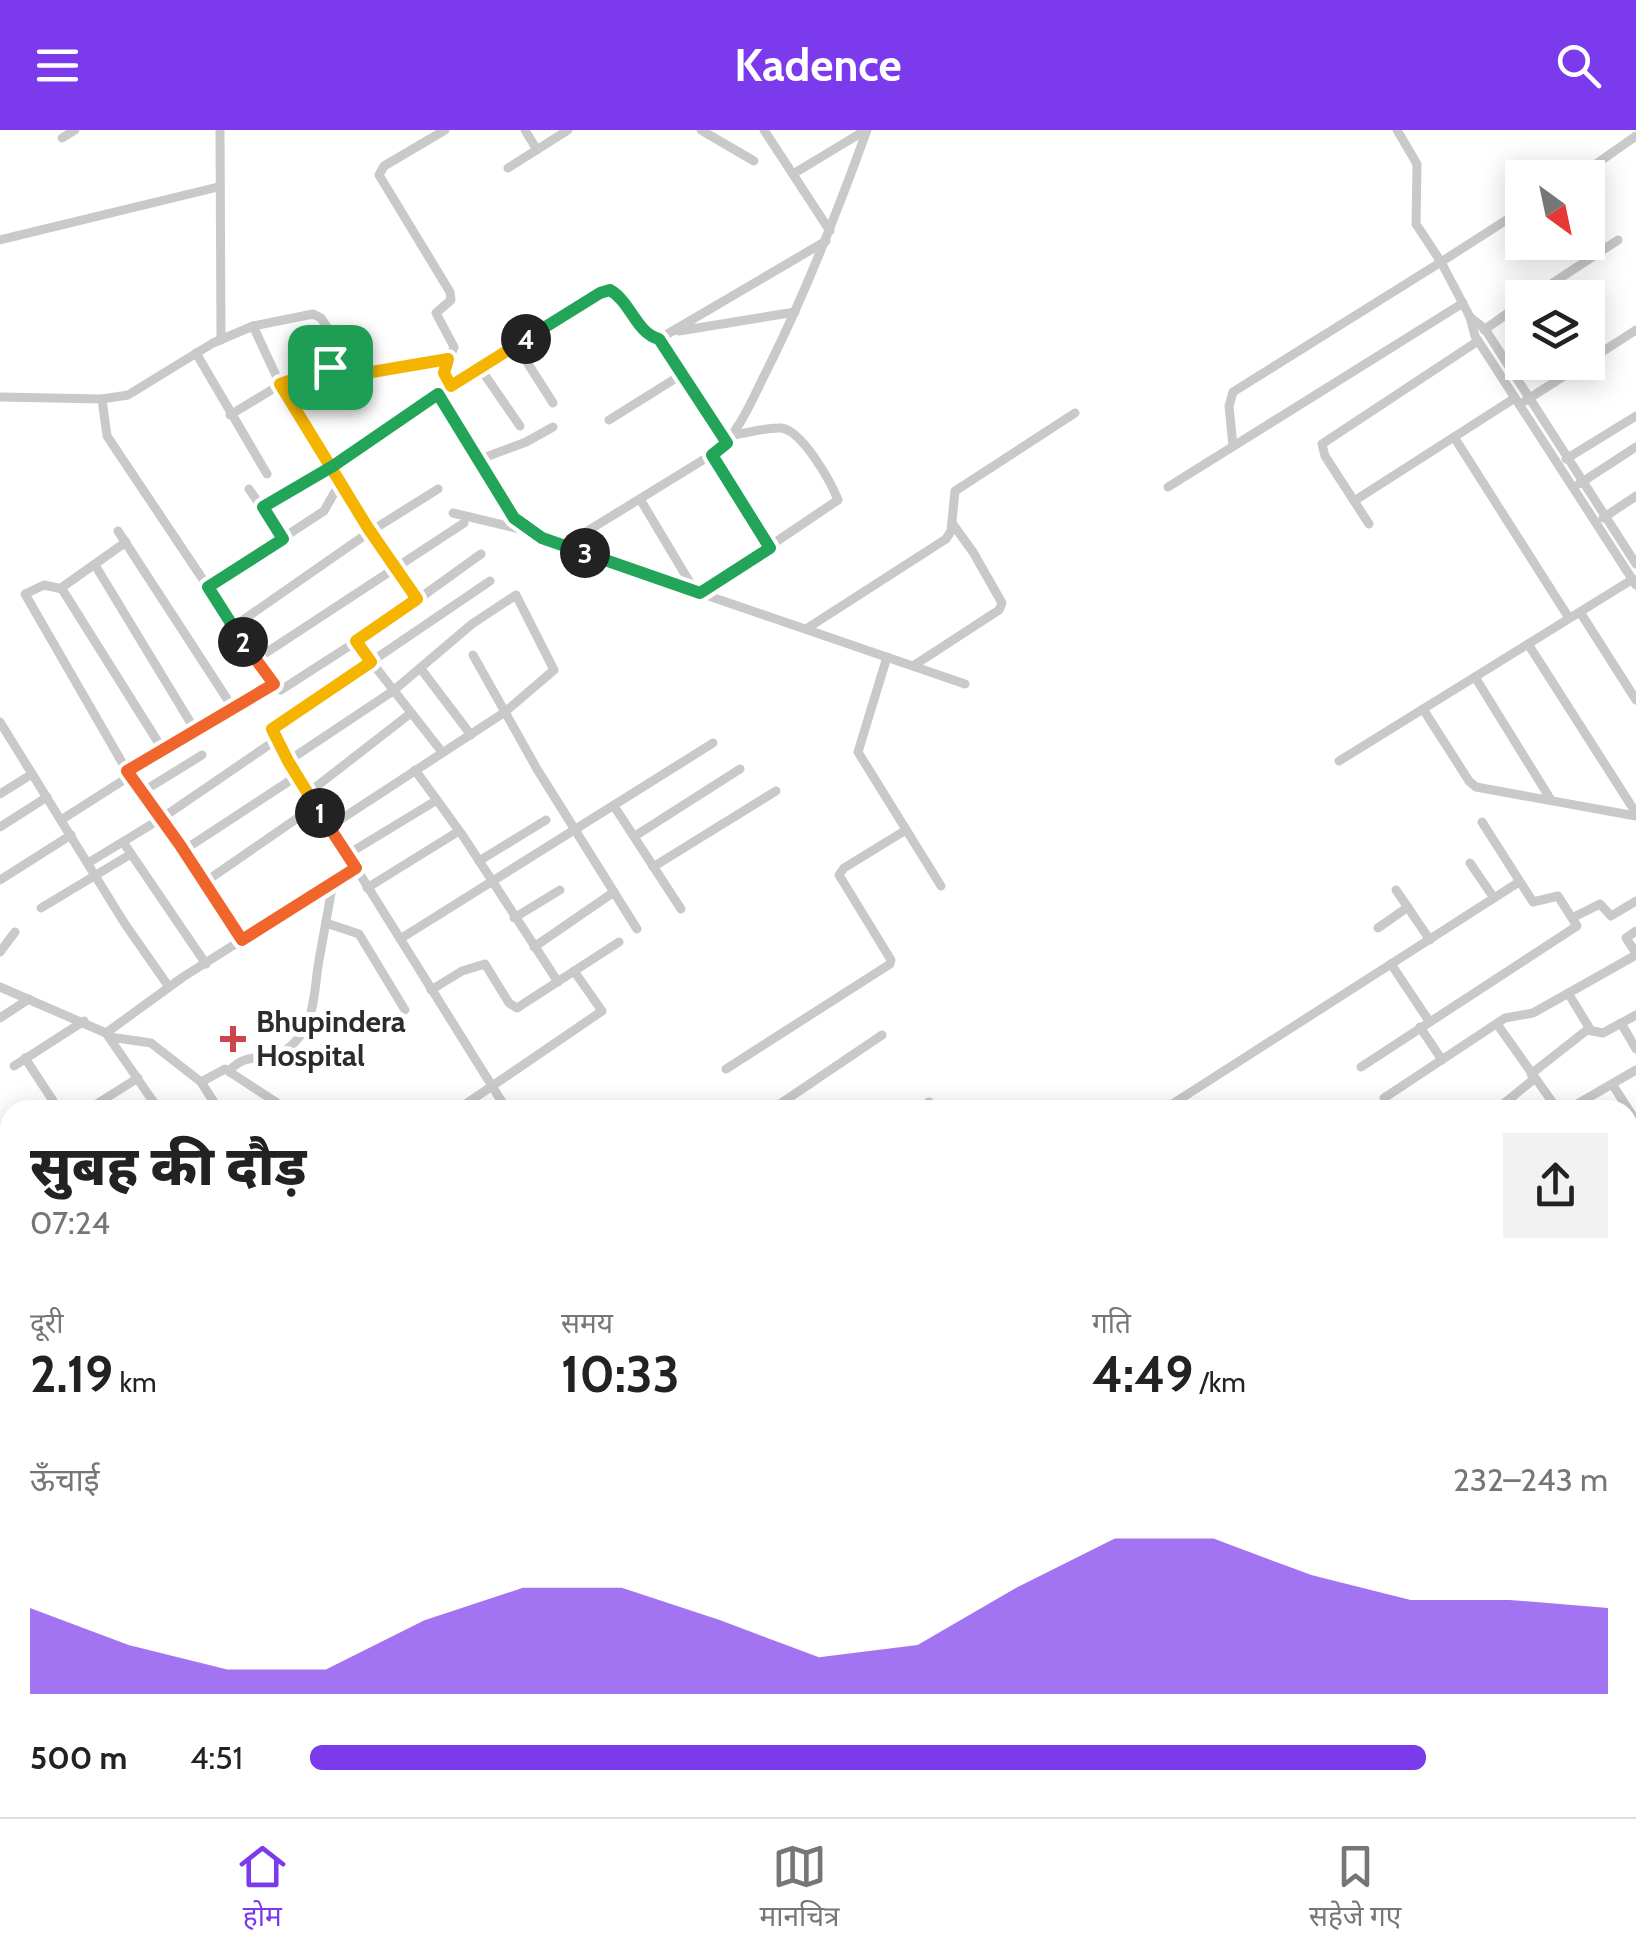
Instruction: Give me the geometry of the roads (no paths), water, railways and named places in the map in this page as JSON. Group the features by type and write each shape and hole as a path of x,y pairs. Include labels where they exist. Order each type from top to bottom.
{"street":[{"path":"62,138 75,130"},
{"path":"220,130 221,340"},
{"path":"445,130 384,166 380,175 450,292 450,300 436,313 453,343 454,351 444,373 451,386"},
{"path":"526,130 537,150"},
{"path":"508,168 568,130"},
{"path":"701,130 754,162"},
{"path":"764,130 828,236"},
{"path":"793,174 866,130"},
{"path":"562,546 712,455 730,439 795,312 828,236 866,130"},
{"path":"1397,130 1417,164 1416,224 1470,316 1476,338 1517,402 1564,460"},
{"path":"1602,160 1636,136"},
{"path":"0,240 218,186"},
{"path":"1233,446 1229,406 1233,392 1505,221"},
{"path":"659,339 828,236"},
{"path":"1557,280 1618,240"},
{"path":"263,507 333,466 516,345 610,290 619,295 645,331 659,339 730,439"},
{"path":"1168,487 1463,303"},
{"path":"673,332 795,312"},
{"path":"0,397 102,399 128,395 196,352 253,326 317,314 351,363 366,373 448,359"},
{"path":"1369,524 1325,456 1322,444 1505,315"},
{"path":"1340,760 1634,582 1596,522 1579,484 1529,398 1485,329 1470,316"},
{"path":"253,326 280,384 417,599"},
{"path":"1605,350 1636,330"},
{"path":"516,345 553,403"},
{"path":"196,352 267,474"},
{"path":"230,415 293,377 351,363"},
{"path":"480,368 520,426"},
{"path":"609,420 681,375"},
{"path":"1354,501 1454,437 1558,380"},
{"path":"438,394 506,508 532,532"},
{"path":"102,399 106,436 256,660 274,684 283,689 481,554"},
{"path":"806,630 946,540 952,523 952,499 965,482 1075,413"},
{"path":"1564,460 1636,416"},
{"path":"478,460 553,427"},
{"path":"698,592 835,505 838,497 802,440 792,432 772,428 730,439"},
{"path":"1454,437 1569,618"},
{"path":"1579,484 1636,448"},
{"path":"712,455 770,548"},
{"path":"208,587 324,512 341,481"},
{"path":"1579,484 1606,516 1636,564"},
{"path":"249,489 283,539"},
{"path":"233,627 371,531 438,490"},
{"path":"1596,522 1636,496"},
{"path":"640,499 698,592"},
{"path":"453,514 532,532 562,546 965,684"},
{"path":"913,666 998,610 1002,603 952,523"},
{"path":"256,660 464,524"},
{"path":"118,530 233,708"},
{"path":"126,542 60,588 40,586 24,597 128,773 242,940"},
{"path":"95,564 195,730"},
{"path":"490,581 273,728 297,776 501,1100"},
{"path":"60,588 164,750"},
{"path":"288,761 393,690 472,624 516,595 554,670 505,712 330,827"},
{"path":"1580,612 1636,700"},
{"path":"356,641 442,752"},
{"path":"1528,644 1636,814"},
{"path":"473,656 638,929"},
{"path":"888,658 858,752 940,886"},
{"path":"421,668 471,735"},
{"path":"1475,676 1552,800"},
{"path":"61,820 195,730 274,684"},
{"path":"1423,709 1472,784 1636,814"},
{"path":"308,793 410,713"},
{"path":"0,722 5,740 32,774 170,987"},
{"path":"88,863 276,740"},
{"path":"400,940 713,744"},
{"path":"142,792 202,756"},
{"path":"415,770 558,982"},
{"path":"635,836 740,770"},
{"path":"0,794 32,774"},
{"path":"184,850 297,776"},
{"path":"654,867 776,790"},
{"path":"0,827 47,798"},
{"path":"348,854 437,800"},
{"path":"204,882 316,806"},
{"path":"614,806 681,910"},
{"path":"479,861 546,820"},
{"path":"1361,1068 1576,927 1574,917 1558,896 1535,903 1482,822"},
{"path":"367,888 459,830"},
{"path":"726,1069 890,964 839,875 844,868 906,830"},
{"path":"0,880 71,836"},
{"path":"123,842 206,964"},
{"path":"41,908 131,854"},
{"path":"1470,863 1494,898"},
{"path":"108,1035 170,987 356,868"},
{"path":"1179,1100 1519,882"},
{"path":"229,1070 243,1058 279,1054 304,1030 314,1008 333,883"},
{"path":"514,918 560,890"},
{"path":"1396,890 1430,940"},
{"path":"534,947 614,892"},
{"path":"1574,917 1599,904 1611,916 1636,900"},
{"path":"1378,928 1408,907"},
{"path":"326,924 359,934 405,1010"},
{"path":"1384,1098 1497,1024 1512,1016 1533,1014 1636,954 1626,938 1636,931"},
{"path":"0,952 14,932"},
{"path":"431,990 462,971 485,964 509,1003 517,1008 620,942"},
{"path":"1392,964 1429,1020"},
{"path":"471,1100 602,1011 574,971"},
{"path":"0,987 84,1021 108,1035 151,1043 201,1082 213,1100"},
{"path":"1568,993 1590,1029 1603,1033 1636,1015"},
{"path":"0,1018 29,999"},
{"path":"14,1066 84,1021"},
{"path":"1497,1024 1551,1100"},
{"path":"1621,1024 1636,1050"},
{"path":"1420,1027 1442,1060"},
{"path":"1507,1100 1590,1029"},
{"path":"108,1035 152,1100"},
{"path":"790,1100 882,1036"},
{"path":"25,1058 52,1100"},
{"path":"201,1082 223,1069 229,1070 273,1100"},
{"path":"1584,1100 1636,1070"},
{"path":"103,1100 138,1078"},
{"path":"1612,1084 1622,1100"}],"place":[{"name":"Bhupindera Hospital","path":"233,1039"}]}
